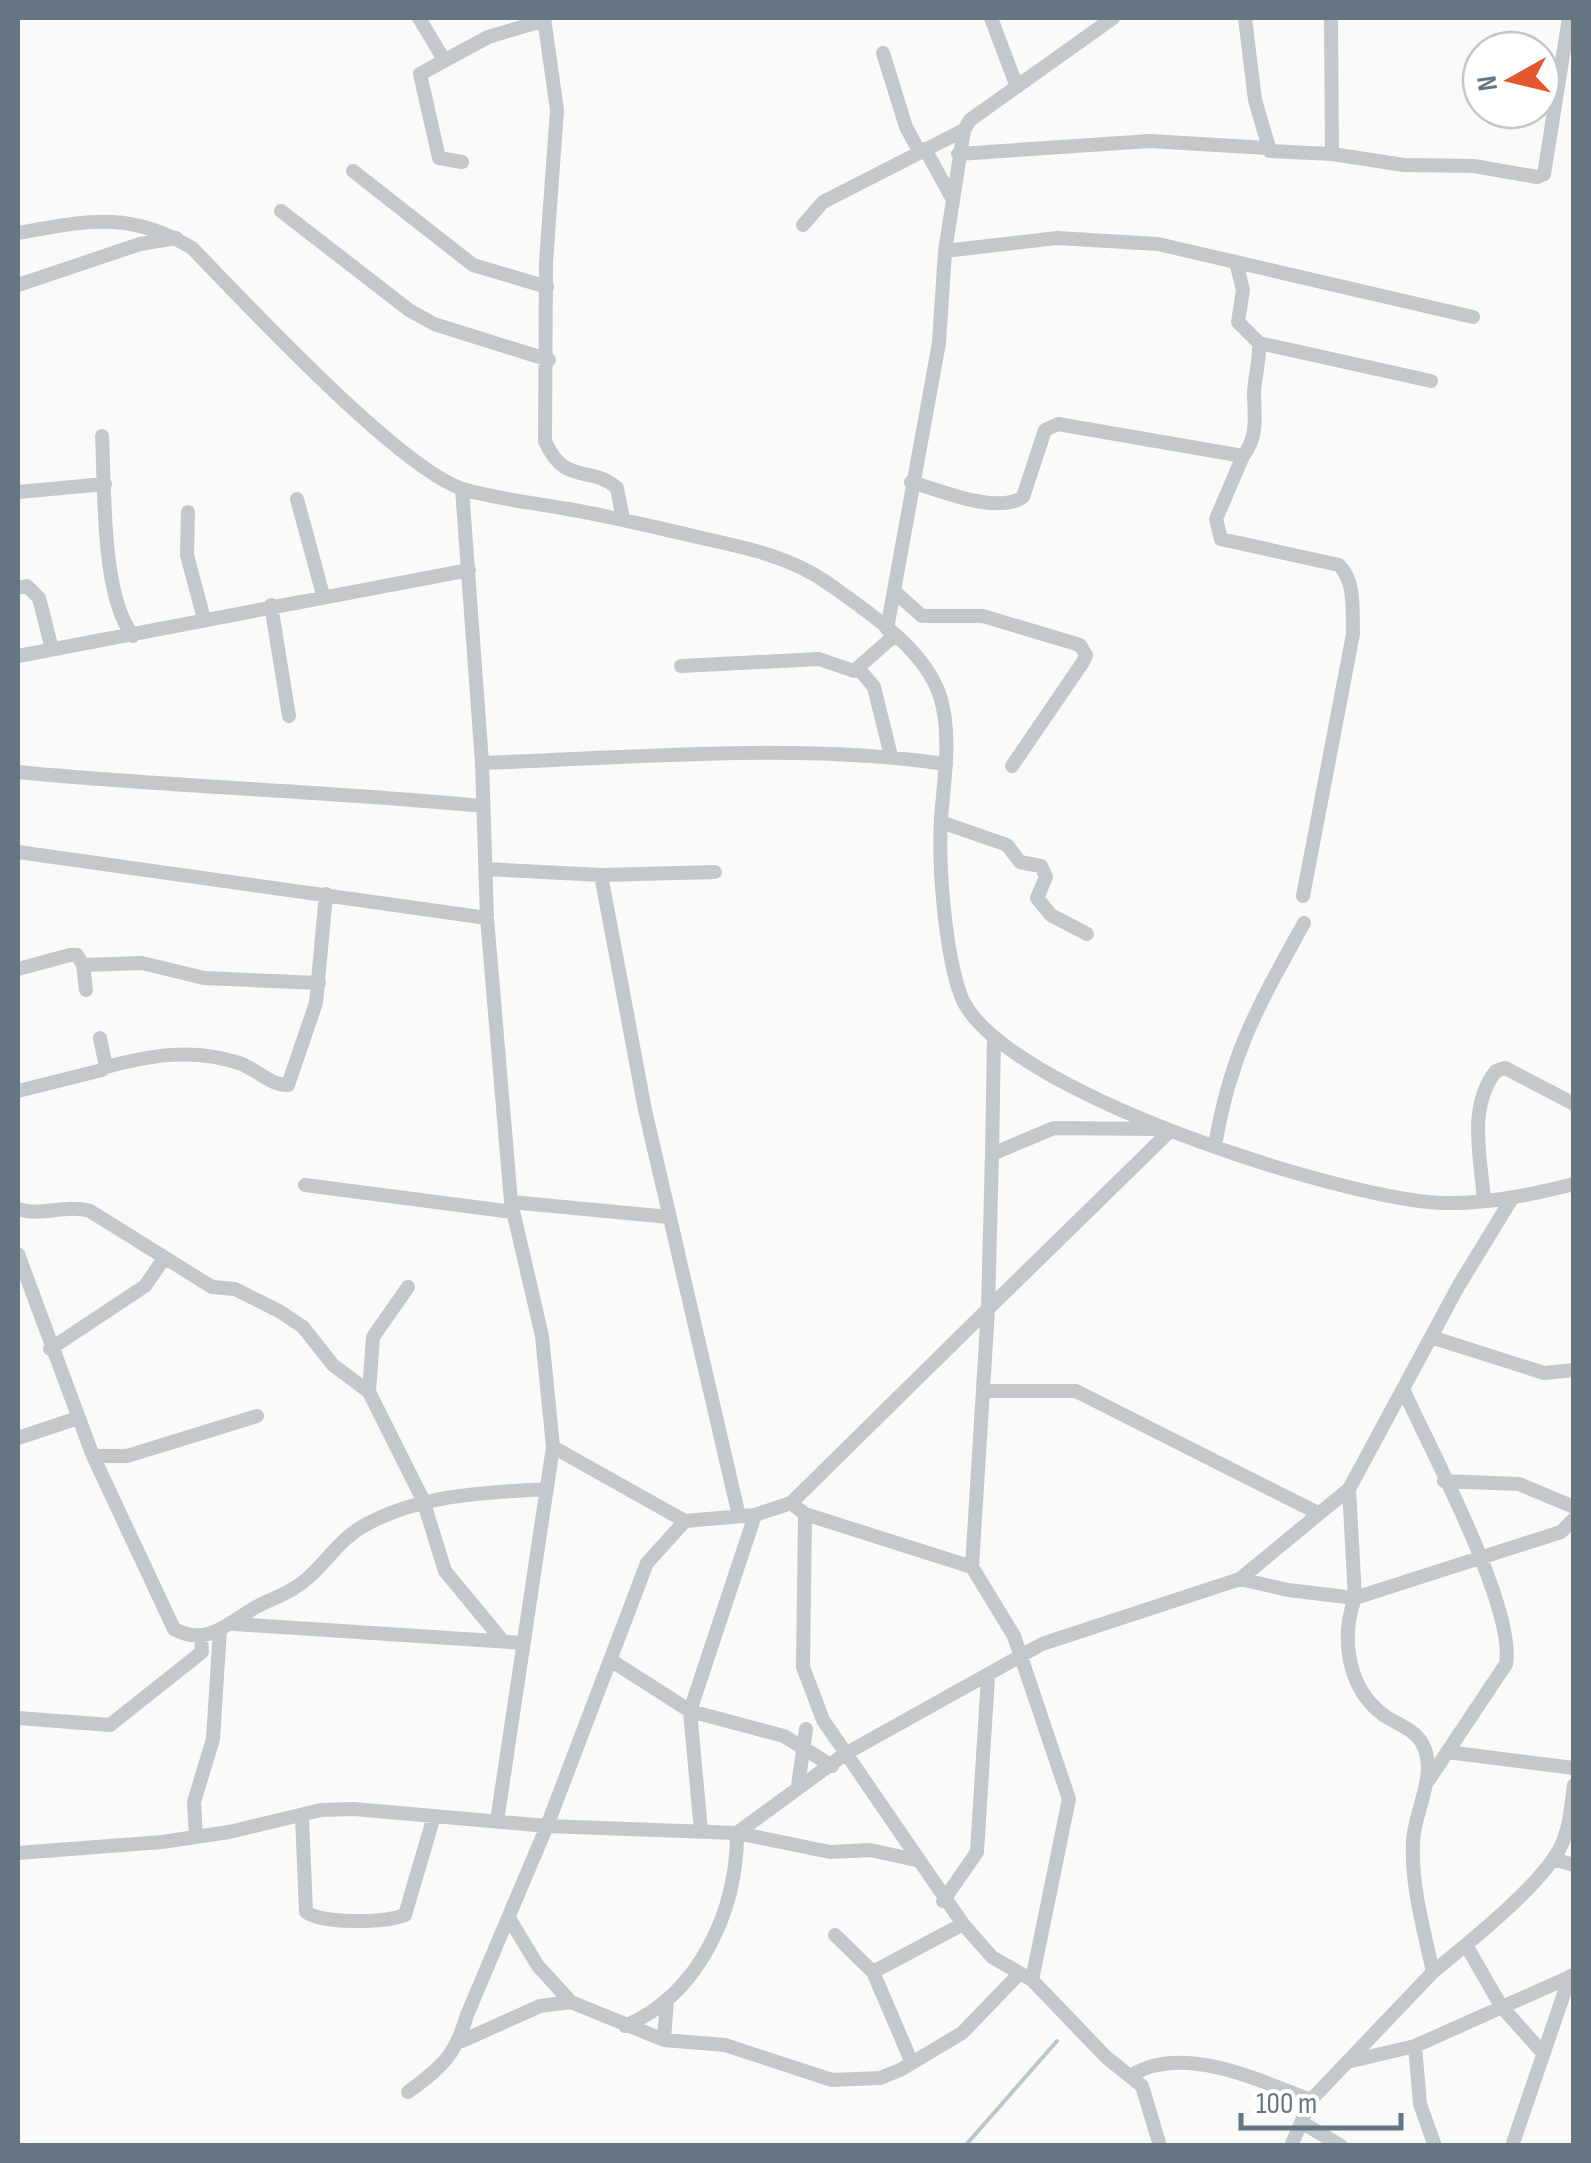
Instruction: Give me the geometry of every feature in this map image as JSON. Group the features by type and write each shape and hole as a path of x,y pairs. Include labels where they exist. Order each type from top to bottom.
{"street":[{"path":"420,18 443,58"},
{"path":"991,18 1017,87"},
{"path":"803,225 823,202 964,130 1114,18"},
{"path":"1245,18 1267,148"},
{"path":"1331,18 1332,154"},
{"path":"958,154 1150,141 1267,148 1541,176 1569,18"},
{"path":"462,162 439,158 418,79 443,58 488,37 544,19 557,110 546,287 546,441 557,464 574,475 618,488 623,519"},
{"path":"883,53 906,127 954,201"},
{"path":"859,669 891,632 911,482 939,343 945,252 964,130"},
{"path":"352,171 473,266 546,287"},
{"path":"281,212 409,310 434,324 548,360"},
{"path":"18,233 89,221 131,221 176,238 192,248 415,462 462,490 623,519 758,550 823,579 891,632 926,670 940,697 946,764 940,870 961,996 994,1037 1074,1086 1165,1130 1338,1185 1394,1198 1444,1203 1511,1200 1574,1184"},
{"path":"18,285 140,244 176,238"},
{"path":"945,252 1057,238 1158,244 1472,317"},
{"path":"1236,262 1243,290 1238,322 1259,343 1430,381"},
{"path":"1259,343 1256,430 1216,519 1221,539 1339,565 1348,574 1352,596 1353,634 1303,896"},
{"path":"911,482 990,502 1016,502 1024,498 1045,430 1058,424 1243,456"},
{"path":"102,436 114,591 122,620 133,636"},
{"path":"18,492 105,484"},
{"path":"462,490 482,762 487,918 512,1207 542,1336 553,1447 497,1822"},
{"path":"297,499 323,595"},
{"path":"188,512 187,554 204,619"},
{"path":"18,656 469,570"},
{"path":"18,588 27,586 40,598 52,649"},
{"path":"894,592 922,616 983,616 1080,645 1086,654 1083,662 1012,766"},
{"path":"271,605 288,716"},
{"path":"681,666 819,659 859,669 874,687 891,756"},
{"path":"482,762 891,756 946,764"},
{"path":"18,772 197,789 373,795 483,806"},
{"path":"941,822 1007,845 1020,862 1045,869 1038,898 1044,910 1087,934"},
{"path":"18,852 487,918"},
{"path":"486,869 601,876 715,872"},
{"path":"601,876 669,1217 747,1516 690,1710 701,1831"},
{"path":"18,1090 181,1052 238,1062 288,1086 320,982 326,894"},
{"path":"1214,1145 1223,1096 1245,1028 1304,923"},
{"path":"18,970 77,955 83,965 86,990"},
{"path":"83,965 142,963 204,978 320,982"},
{"path":"508,1918 538,1966 571,2002 664,2040 725,2045 832,2080 880,2078 912,2063 972,2024 1025,1977 1069,1799 1008,1624 972,1566 985,1391 994,1037"},
{"path":"100,1038 106,1067"},
{"path":"1484,1201 1479,1107 1496,1071 1505,1068 1574,1104"},
{"path":"992,1154 1054,1128 1165,1130"},
{"path":"553,1447 685,1520 747,1516 791,1503 1165,1130"},
{"path":"305,1185 512,1207 669,1217"},
{"path":"737,1832 846,1754 1022,1659 1042,1644 1240,1579 1316,1512 1349,1489 1511,1200"},
{"path":"18,1209 33,1213 71,1207 90,1212 162,1260 212,1287 234,1289 303,1327 333,1364 368,1392 424,1500 445,1571 502,1640"},
{"path":"18,1254 50,1349 93,1456 174,1630 201,1638 228,1627 311,1576 343,1539 424,1500 546,1489"},
{"path":"50,1349 146,1286 162,1260"},
{"path":"368,1392 374,1336 408,1287"},
{"path":"1431,1337 1544,1373 1574,1370"},
{"path":"985,1391 1076,1390 1316,1512"},
{"path":"1404,1391 1478,1557 1510,1645 1506,1664 1425,1786"},
{"path":"93,1456 126,1456 257,1416"},
{"path":"18,1438 78,1418"},
{"path":"1444,1481 1519,1484 1574,1507"},
{"path":"1349,1489 1355,1598 1350,1613 1353,1676 1362,1698 1422,1742 1428,1761 1413,1839 1415,1887 1433,1972"},
{"path":"791,1503 806,1514 972,1566"},
{"path":"806,1514 803,1668 823,1720 962,1924 992,1957 1025,1977 1106,2057 1132,2075 1148,2100 1160,2146"},
{"path":"1240,1579 1288,1590 1355,1598 1562,1532 1574,1519"},
{"path":"462,2040 468,2014 547,1826 646,1563 685,1520"},
{"path":"228,1627 524,1643"},
{"path":"196,1837 194,1802 214,1730 228,1627"},
{"path":"18,1718 110,1725 202,1652 201,1638"},
{"path":"612,1661 690,1710 784,1736 832,1766"},
{"path":"944,1901 977,1852 988,1677"},
{"path":"784,1736 823,1720"},
{"path":"798,1786 806,1751 806,1729"},
{"path":"1447,1752 1574,1768"},
{"path":"1291,2146 1311,2100 1433,1972 1466,1945 1553,1858 1567,1834 1574,1785"},
{"path":"18,1853 62,1846 96,1850 196,1837 321,1810 354,1809 547,1826 737,1832 830,1852 870,1850 916,1860"},
{"path":"302,1817 306,1912 318,1918 388,1921 405,1915 434,1816"},
{"path":"625,2026 667,2000 714,1938 735,1884 737,1832"},
{"path":"1553,1858 1574,1865"},
{"path":"872,1972 962,1924"},
{"path":"835,1935 872,1972 912,2063"},
{"path":"1466,1945 1501,2006 1542,2052"},
{"path":"1346,2062 1415,2046 1572,1976"},
{"path":"1512,2146 1572,1976"},
{"path":"664,2040 667,2000"},
{"path":"408,2092 435,2072 462,2040 540,2006 571,2002"},
{"path":"1415,2046 1420,2104 1435,2146"},
{"path":"1132,2075 1162,2062 1214,2067 1311,2100"},
{"path":"1303,2123 1341,2146"}],"waterway":[{"path":"965,2146 1057,2041"}]}
